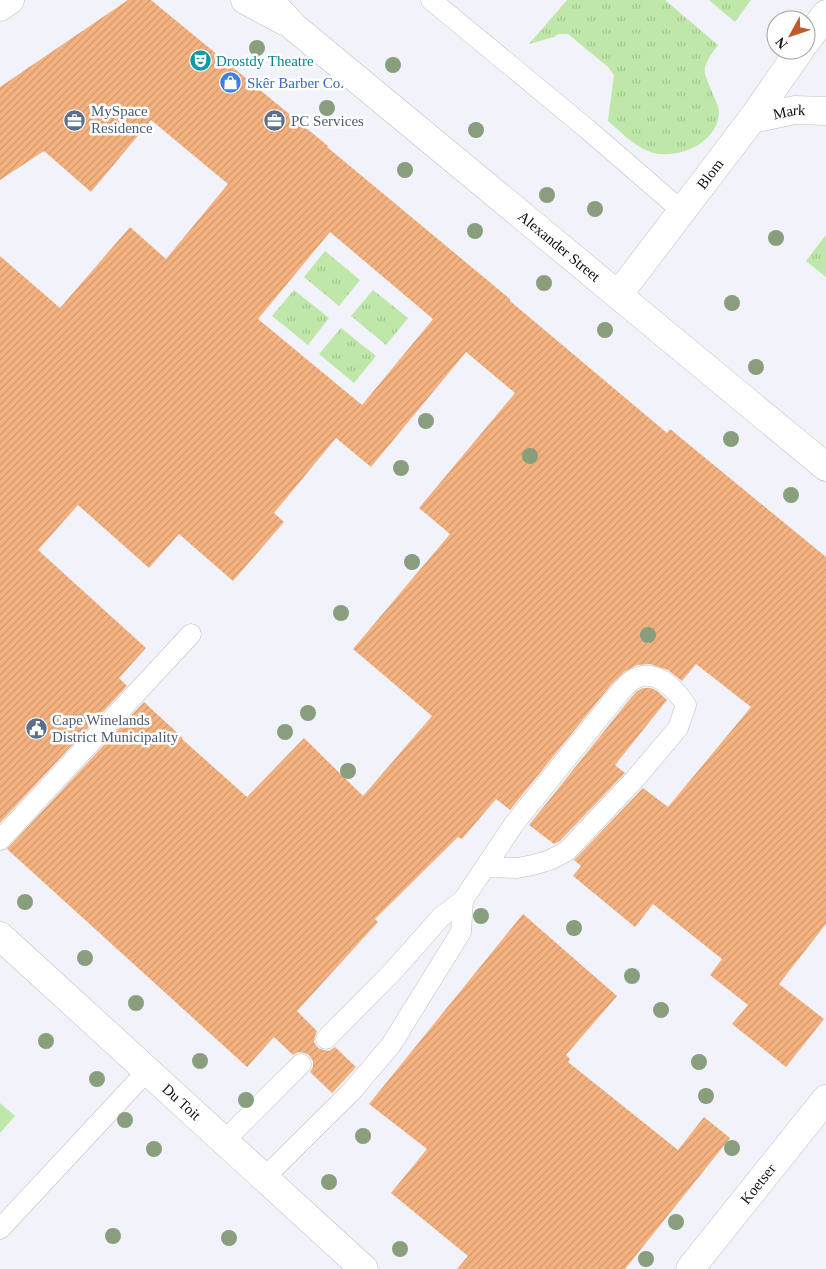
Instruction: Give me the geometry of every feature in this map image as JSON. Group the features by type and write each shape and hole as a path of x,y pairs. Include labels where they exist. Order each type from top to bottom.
{"street":[{"path":"0,7 10,0"},
{"name":"Alexander Street","path":"245,0 294,27"},
{"name":"Alexander Street","path":"270,0 294,27 826,467"},
{"path":"816,28 826,14"},
{"name":"Blom","path":"618,295 752,119 793,60"},
{"name":"Mark","path":"752,119 795,110 826,111"},
{"name":"Du Toit","path":"0,936 364,1269"},
{"name":"Koetser","path":"690,1269 826,1099"}],"lane":[{"path":"431,0 586,128 682,211"},
{"path":"0,840 191,634"},
{"path":"326,1039 395,969 441,917 463,900 514,824 620,692 632,680 644,676 664,680 677,691 686,705 678,728 635,779 567,850 550,860 517,868 486,867"},
{"path":"264,1178 351,1092 391,1045 461,932 463,900"},
{"path":"224,1141 301,1064"},
{"path":"0,1230 147,1071"}],"green space":[{"path":"567,0 665,0 718,45 705,65 705,75 719,110 717,123 711,133 693,148 682,152 659,154 637,145 608,121 614,75 608,67 568,34 558,34 554,37 529,44"},
{"path":"709,0 751,0 735,22"},
{"path":"826,235 826,277 806,261"},
{"path":"325,251 360,280 339,306 304,277"},
{"path":"294,290 329,318 308,345 272,316"},
{"path":"373,290 408,318 386,345 351,316"},
{"path":"341,328 376,356 354,383 319,354"},
{"path":"0,1103 15,1116 0,1133"}],"building":[{"path":"128,0 151,0 328,146 667,433 670,429 826,557 826,924 779,984 824,1019 786,1067 732,1024 748,1005 710,975 722,959 653,904 635,927 573,876 581,866 574,860 643,788 668,807 751,707 696,664 682,681 668,670 650,664 637,665 624,672 611,685 510,810 496,799 462,839 458,837 375,919 378,922 297,1011 317,1031 314,1042 318,1048 329,1051 335,1047 356,1067 332,1093 310,1072 313,1067 313,1061 309,1055 298,1052 293,1055 274,1037 247,1067 7,849 144,702 247,797 304,738 363,796 432,716 353,649 450,534 419,508 515,393 466,352 371,467 336,438 274,513 284,522 233,581 179,534 149,568 78,505 38,550 146,648 119,678 127,686 0,823 0,256 60,308 130,227 166,259 228,184 151,120 91,192 44,151 0,180 0,87","holes":["330,232 433,319 362,405 258,319"]},
{"path":"643,688 651,688 657,691 667,700 615,765 625,773 560,841 554,844 529,825 629,700 637,691"},
{"path":"523,914 617,996 566,1055 570,1059 568,1062 678,1150 704,1117 730,1138 625,1269 457,1269 468,1256 391,1193 427,1149 369,1104"}],"place":[{"name":"Drostdy Theatre","path":"200,61"},
{"name":"Skêr Barber Co.","path":"231,83"},
{"name":"MySpace Residence","path":"75,120"},
{"name":"PC Services","path":"275,121"},
{"name":"Cape Winelands District Municipality","path":"36,729"}]}
